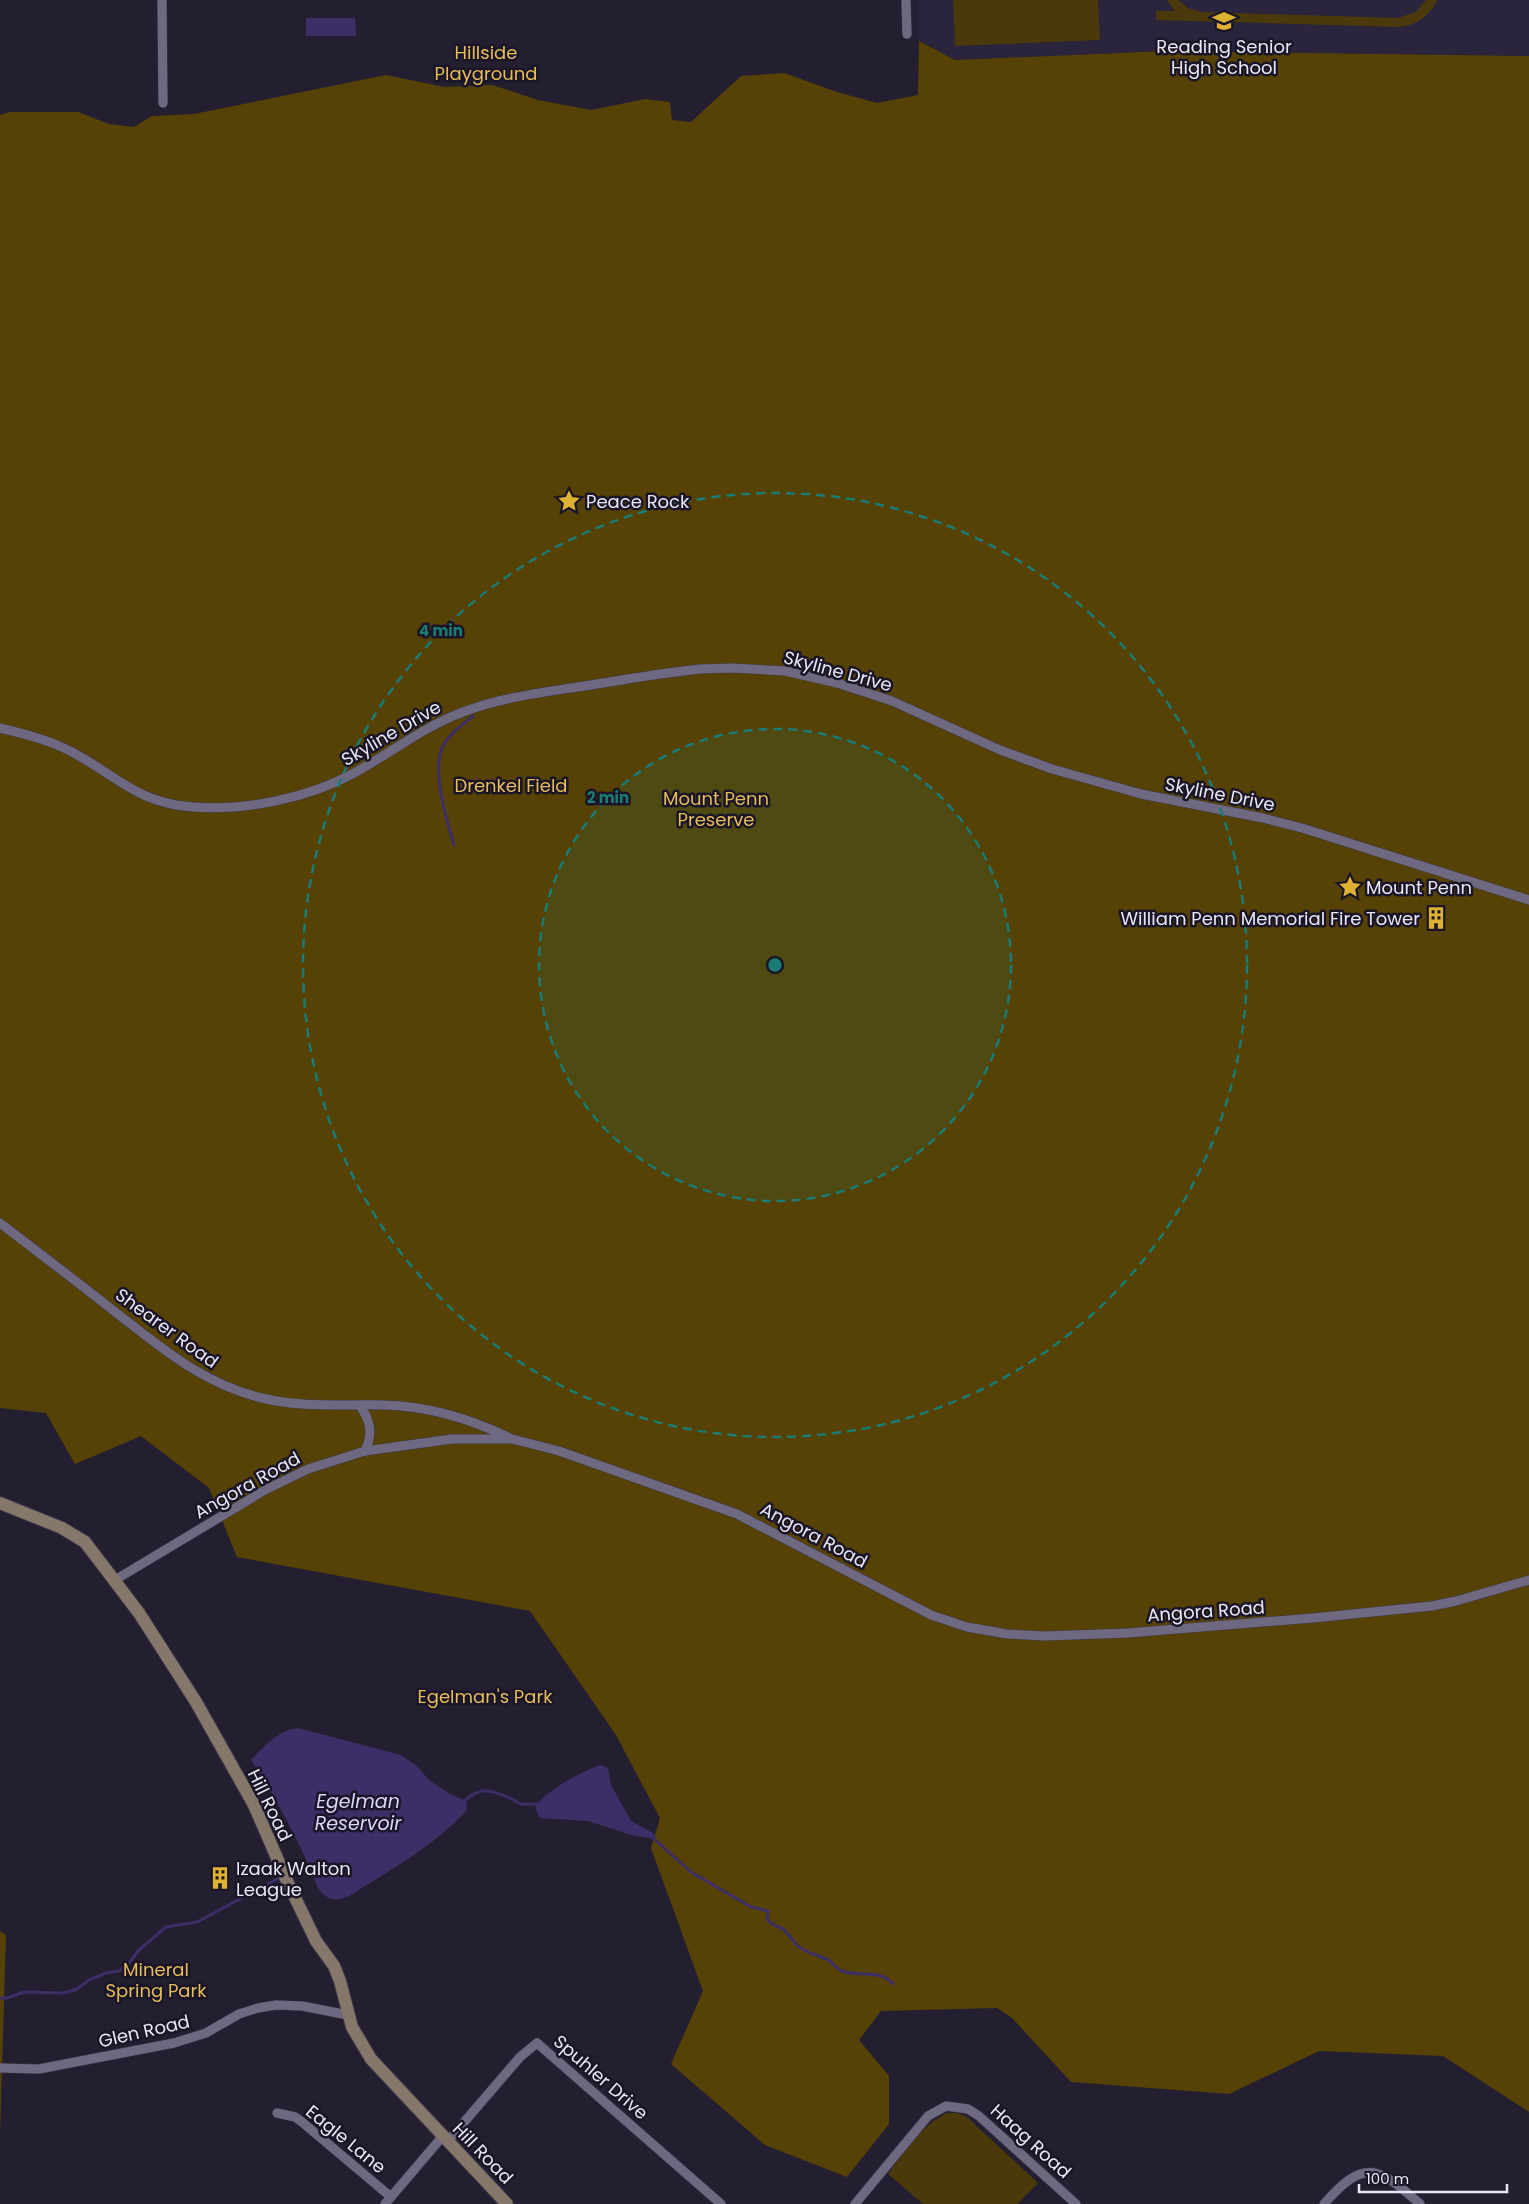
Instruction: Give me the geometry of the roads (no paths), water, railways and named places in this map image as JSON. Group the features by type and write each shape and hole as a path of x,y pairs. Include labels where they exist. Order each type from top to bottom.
{"street":[{"path":"162,0 163,103"},
{"path":"906,0 907,34"},
{"name":"Skyline Drive","path":"0,728 40,738 70,751 101,769 116,781 145,796 193,807 227,807 282,799 334,783 355,773 410,738 449,718 507,699 700,669 732,668 785,671 837,683 892,701 1000,750 1052,769 1141,794 1263,818 1302,828 1529,900"},
{"name":"Shearer Road","path":"0,1223 178,1361 210,1380 243,1393 286,1403 308,1406 412,1408 458,1416 479,1423 512,1439"},
{"path":"360,1406 369,1423 370,1433 365,1451"},
{"name":"Angora Road","path":"115,1580 285,1480 324,1463 365,1451 435,1440 512,1439 559,1451 737,1514 931,1615 967,1627 1007,1634 1045,1636 1128,1633 1432,1606 1529,1580"},
{"name":"Hill Road","path":"0,1503 46,1520 85,1542 115,1580 153,1633 196,1702 254,1805 316,1942 334,1966 340,1981 352,2027 371,2059 507,2204"},
{"name":"Glen Road","path":"0,2068 39,2069 174,2043 206,2033 239,2014 276,2005 302,2006 348,2015"},
{"name":"Spuhler Drive","path":"445,2139 520,2057 537,2043 721,2204"},
{"name":"Haag Road","path":"855,2204 928,2116 946,2106 968,2109 979,2116 1076,2204"},
{"name":"Eagle Lane","path":"277,2113 294,2117 302,2122 388,2200"},
{"path":"388,2200 445,2139"},
{"path":"1324,2204 1349,2179 1359,2174 1374,2172 1389,2178 1420,2204"}],"water":[{"path":"306,18 355,18 356,36 306,36"},
{"name":"Egelman Reservoir","path":"298,1728 401,1755 418,1767 428,1779 448,1793 466,1801 467,1810 441,1835 396,1867 349,1896 336,1900 328,1898 318,1888 288,1822 251,1760 278,1736"},
{"path":"601,1765 608,1768 611,1785 631,1821 653,1833 656,1837 654,1839 631,1835 588,1821 540,1818 535,1808 546,1795 574,1777"}],"waterway":[{"path":"454,845 441,796 439,782 440,756 443,746 449,737 473,716"},
{"path":"462,1803 474,1794 490,1791 521,1804 542,1805"},
{"path":"651,1836 691,1872 751,1907 768,1911 767,1919 772,1924 783,1929 802,1949 830,1961 842,1971 882,1976 893,1984"},
{"path":"0,1998 7,1998 24,1992 64,1993 77,1989 89,1980 106,1973 119,1971 129,1963 138,1951 166,1927 197,1922 279,1878"}],"place":[{"name":"Reading Senior High School","path":"1224,21"},
{"name":"Peace Rock","path":"569,501"},
{"name":"Mount Penn","path":"1350,887"},
{"name":"William Penn Memorial Fire Tower","path":"1436,918"},
{"name":"Izaak Walton League","path":"220,1878"}],"park label":[{"name":"Hillside Playground","path":"486,62"},
{"name":"Drenkel Field","path":"511,785"},
{"name":"Mount Penn Preserve","path":"716,808"},
{"name":"Egelman's Park","path":"485,1696"},
{"name":"Mineral Spring Park","path":"156,1979"}]}
